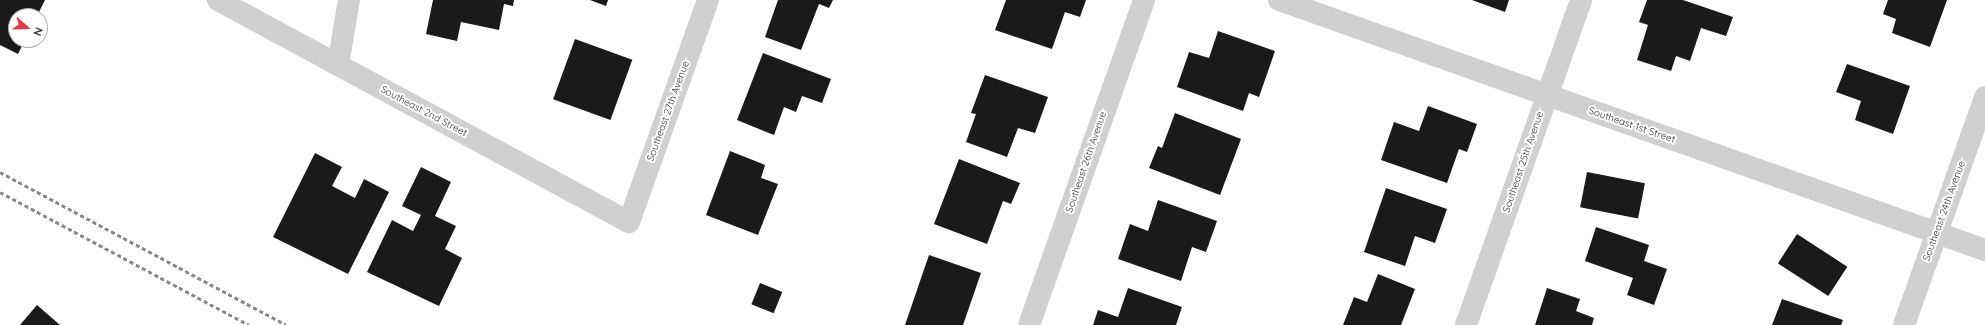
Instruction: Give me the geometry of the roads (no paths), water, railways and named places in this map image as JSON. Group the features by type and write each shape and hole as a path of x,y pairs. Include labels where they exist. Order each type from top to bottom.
{"street":[{"name":"Southeast 2nd Street","path":"218,0 629,222"},
{"path":"338,64 349,0"},
{"name":"Southeast 27th Avenue","path":"629,222 708,0"},
{"name":"Southeast 26th Avenue","path":"1029,325 1144,0"},
{"name":"Southeast 1st Street","path":"1279,0 1985,250"},
{"name":"Southeast 25th Avenue","path":"1466,325 1581,0"},
{"name":"Southeast 24th Avenue","path":"1904,325 1985,97"}],"railway":[{"path":"0,172 286,325"},
{"path":"0,192 249,325"}]}
